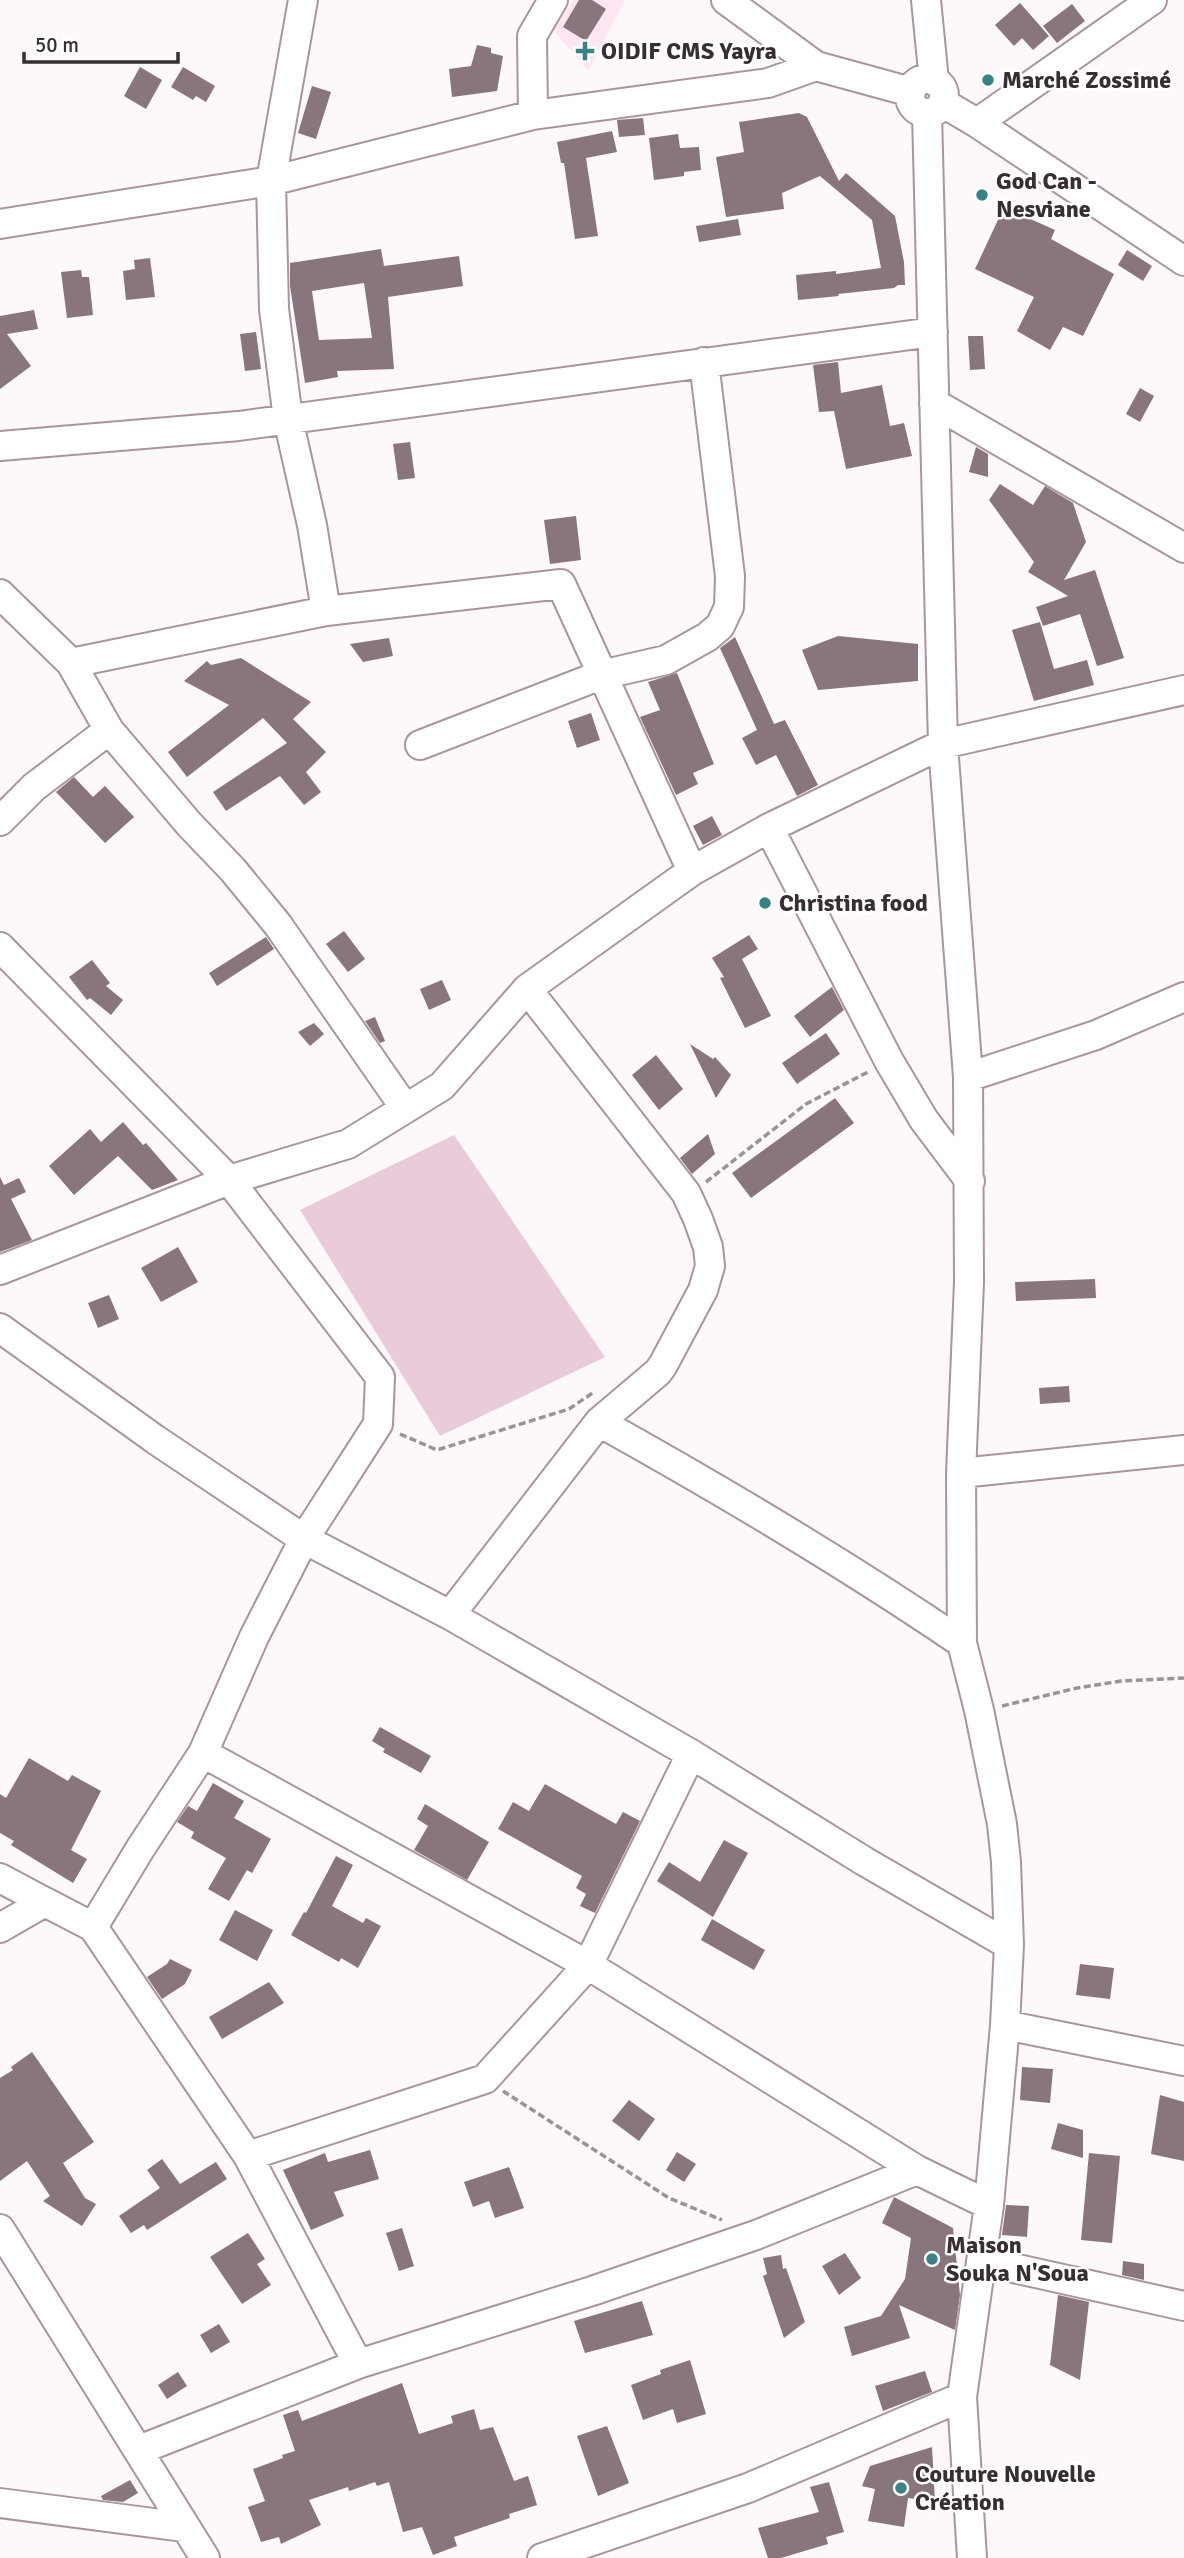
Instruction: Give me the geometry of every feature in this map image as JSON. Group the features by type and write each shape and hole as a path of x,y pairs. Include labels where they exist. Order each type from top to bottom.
{"street":[{"path":"303,0 271,181 274,309 288,419 312,525 326,611"},
{"path":"533,116 532,36 553,0"},
{"path":"726,0 816,66 928,97 977,123 1184,261"},
{"path":"926,0 943,744 968,1077 969,1282 961,1473 962,1643 979,1710 1002,1824 1009,1945 1005,2025 989,2205 962,2397 972,2558"},
{"path":"977,123 1152,0"},
{"path":"0,224 271,181 533,116 768,83 816,66"},
{"path":"0,446 239,426 933,332"},
{"path":"420,745 601,675 666,660 707,637 720,626 729,607 730,576 704,362"},
{"path":"934,403 1184,548"},
{"path":"71,663 326,611 561,584 692,871"},
{"path":"0,594 71,663 109,730 278,925 405,1108"},
{"path":"1,1269 229,1180 348,1144 442,1086 527,989 692,871 769,828 943,744 1184,690"},
{"path":"0,821 34,787 109,730"},
{"path":"769,828 888,1061 924,1120 970,1181"},
{"path":"0,947 229,1180 380,1377 378,1424 304,1539 254,1637 203,1754 140,1849 93,1927"},
{"path":"450,1615 599,1422 658,1372 703,1290 710,1266 708,1247 685,1193 527,989"},
{"path":"968,1077 1096,1035 1184,997"},
{"path":"0,1328 156,1440 304,1539 450,1615 691,1754 864,1861 1009,1945"},
{"path":"599,1422 750,1507 878,1586 962,1643"},
{"path":"961,1473 1184,1450"},
{"path":"203,1754 588,1965 918,2170 989,2205"},
{"path":"248,2156 485,2079 588,1965 691,1754"},
{"path":"0,1878 93,1927 248,2156 358,2364"},
{"path":"0,1928 45,1902"},
{"path":"1005,2025 1184,2061"},
{"path":"139,2450 358,2364 592,2291 756,2235 918,2170"},
{"path":"0,2229 205,2558"},
{"path":"982,2261 1184,2306"},
{"path":"542,2558 748,2488 962,2397"},
{"path":"0,2503 184,2526"}],"path":[{"path":"685,1193 712,1179 806,1104 888,1061"},
{"path":"378,1424 437,1450 569,1409 599,1389"},
{"path":"979,1710 1121,1681 1184,1678"},
{"path":"485,2079 670,2198 756,2235"}],"shaded area":[{"name":"OIDIF CMS Yayra","path":"573,0 625,0 588,70 554,31"},
{"path":"454,1135 605,1357 440,1436 300,1210"}],"building":[{"path":"579,0 592,0 606,9 586,41 563,27"},
{"path":"1020,3 1049,36 1033,50 1022,38 1014,46 995,25"},
{"path":"1072,4 1085,21 1057,43 1043,26"},
{"path":"477,45 491,48 491,53 503,56 497,91 452,97 449,69 471,66"},
{"path":"140,67 162,80 146,109 124,96"},
{"path":"183,67 215,86 206,102 196,96 193,100 171,87"},
{"path":"312,86 331,92 316,139 298,133"},
{"path":"799,113 807,117 839,181 846,173 895,216 904,262 905,285 798,300 796,275 836,271 836,274 881,268 872,220 820,176 782,193 784,209 726,217 716,157 744,152 739,122"},
{"path":"643,118 645,135 619,137 617,120"},
{"path":"612,131 617,152 586,158 598,236 575,239 564,163 561,163 557,142"},
{"path":"678,134 680,148 699,147 701,170 684,172 684,176 654,180 649,138"},
{"path":"1004,207 1055,230 1051,239 1114,274 1083,336 1063,327 1050,350 1017,331 1034,297 975,269"},
{"path":"738,219 741,235 699,242 696,226"},
{"path":"381,249 384,266 459,256 463,286 388,297 394,369 337,371 338,377 305,383 290,286 290,263","holes":["364,283 372,338 319,340 312,291"]},
{"path":"1127,250 1152,266 1143,281 1118,265"},
{"path":"150,258 155,297 126,300 123,271 135,269 134,260"},
{"path":"81,270 82,277 89,277 93,315 67,318 61,272"},
{"path":"34,310 38,329 7,334 31,366 0,389 0,316"},
{"path":"256,332 261,369 245,371 240,334"},
{"path":"968,336 983,336 985,369 970,370"},
{"path":"838,362 841,393 882,385 890,426 904,423 912,456 846,469 834,411 819,412 813,365"},
{"path":"1140,388 1154,396 1140,422 1126,414"},
{"path":"410,442 415,478 398,480 393,444"},
{"path":"976,447 988,454 988,477 969,472"},
{"path":"1000,484 1033,505 1045,486 1073,503 1086,542 1064,580 1095,570 1124,658 1097,666 1080,614 1043,626 1036,607 1068,596 1028,572 1034,562 989,500"},
{"path":"576,516 581,560 550,564 544,520"},
{"path":"1040,622 1054,669 1087,660 1094,685 1034,701 1012,630"},
{"path":"838,636 918,644 918,681 818,690 802,650"},
{"path":"735,637 774,724 785,720 818,785 797,796 776,755 756,765 742,738 757,730 720,648"},
{"path":"389,638 393,656 363,662 350,644"},
{"path":"241,658 311,702 293,719 326,752 306,772 321,792 304,805 280,776 226,811 213,792 287,743 263,718 187,777 168,752 229,705 184,681 207,661 211,665"},
{"path":"677,673 714,764 693,773 698,784 676,795 640,717 660,710 648,682"},
{"path":"591,713 600,740 577,748 568,721"},
{"path":"74,777 93,797 105,786 134,817 105,843 56,792"},
{"path":"712,816 722,835 703,845 693,826"},
{"path":"344,931 365,959 348,972 326,944"},
{"path":"749,935 758,949 742,959 771,1016 745,1028 720,978 724,977 712,958"},
{"path":"266,937 274,949 217,986 209,973"},
{"path":"92,960 110,983 106,986 123,1000 111,1015 90,998 87,1000 69,977"},
{"path":"442,980 451,1000 429,1010 420,989"},
{"path":"832,987 844,1010 810,1037 794,1016"},
{"path":"375,1017 385,1041 380,1043 365,1021"},
{"path":"314,1023 324,1034 310,1046 298,1032"},
{"path":"826,1033 840,1054 797,1084 782,1063"},
{"path":"690,1044 713,1059 715,1057 731,1075 716,1098"},
{"path":"656,1055 683,1089 659,1110 632,1075"},
{"path":"835,1098 854,1123 751,1198 732,1173"},
{"path":"123,1122 143,1145 146,1143 178,1180 152,1190 118,1156 74,1195 49,1166 90,1129 101,1142"},
{"path":"708,1134 715,1154 692,1174 680,1158"},
{"path":"0,1177 4,1185 19,1178 26,1192 11,1199 32,1240 0,1252"},
{"path":"178,1247 198,1282 161,1302 141,1268"},
{"path":"1095,1279 1096,1298 1016,1301 1015,1282"},
{"path":"109,1295 119,1319 98,1328 88,1303"},
{"path":"1069,1386 1070,1402 1040,1404 1039,1388"},
{"path":"380,1727 431,1756 421,1773 383,1752 385,1749 372,1741"},
{"path":"29,1758 68,1781 72,1775 101,1791 71,1850 87,1859 73,1883 11,1845 14,1841 0,1833 0,1794 6,1798"},
{"path":"213,1783 244,1801 234,1818 271,1839 252,1873 247,1870 229,1901 208,1889 226,1858 191,1838 194,1832 177,1822 188,1806 197,1811"},
{"path":"545,1784 616,1824 623,1812 640,1821 595,1913 580,1906 586,1894 576,1888 582,1876 498,1829 513,1802 529,1811"},
{"path":"425,1804 489,1842 467,1880 414,1850 428,1826 417,1819"},
{"path":"724,1840 748,1853 713,1917 657,1881 669,1862 700,1882"},
{"path":"336,1856 353,1865 332,1906 363,1923 366,1918 381,1926 358,1968 341,1958 339,1962 291,1935 304,1912 306,1913"},
{"path":"235,1910 273,1930 257,1961 219,1940"},
{"path":"712,1919 765,1950 754,1970 701,1940"},
{"path":"170,1959 192,1970 185,1984 162,1999 147,1977"},
{"path":"1080,1964 1114,1968 1110,1999 1076,1995"},
{"path":"269,1982 284,2003 222,2039 209,2017"},
{"path":"32,2052 94,2142 63,2163 85,2198 96,2204 82,2226 43,2201 50,2196 27,2161 0,2181 0,2078"},
{"path":"1022,2067 1053,2069 1050,2103 1020,2100"},
{"path":"1160,2095 1184,2102 1184,2161 1151,2154"},
{"path":"629,2100 655,2119 639,2141 612,2121"},
{"path":"1058,2123 1083,2130 1083,2158 1051,2149"},
{"path":"370,2150 379,2179 334,2192 344,2216 311,2230 283,2170 325,2153 328,2162"},
{"path":"677,2152 696,2164 684,2182 666,2170"},
{"path":"1089,2153 1120,2156 1112,2243 1081,2240"},
{"path":"162,2159 180,2184 216,2162 227,2179 147,2230 144,2225 131,2233 119,2216 160,2188 147,2170"},
{"path":"509,2167 524,2208 495,2218 489,2201 473,2207 464,2182"},
{"name":"Maison Souka N'Soua","path":"894,2197 953,2228 960,2295 955,2330 899,2305 910,2338 852,2356 844,2327 881,2316 905,2279 911,2238 882,2223"},
{"path":"1006,2205 1029,2206 1027,2237 1002,2235"},
{"path":"402,2228 414,2266 399,2271 386,2233"},
{"path":"248,2233 265,2259 257,2264 271,2285 242,2304 210,2257"},
{"path":"845,2253 861,2278 839,2295 822,2266"},
{"path":"781,2255 783,2269 786,2268 805,2322 784,2338 763,2276 767,2274 763,2258"},
{"path":"1123,2261 1144,2264 1144,2280 1122,2275"},
{"path":"1058,2295 1089,2302 1080,2380 1050,2365"},
{"path":"642,2301 653,2335 585,2353 574,2321"},
{"path":"219,2324 230,2342 211,2353 200,2335"},
{"path":"690,2360 706,2414 677,2423 673,2409 643,2420 631,2385 661,2374 660,2370"},
{"path":"925,2371 932,2392 883,2411 875,2386"},
{"path":"178,2372 187,2386 167,2399 158,2385"},
{"path":"402,2383 419,2434 453,2423 451,2416 474,2409 480,2430 493,2427 514,2481 528,2476 537,2505 509,2514 510,2518 454,2537 457,2546 433,2555 422,2527 403,2532 389,2482 377,2486 375,2482 349,2491 348,2487 309,2500 321,2525 281,2544 279,2537 261,2542 248,2507 265,2501 253,2469 295,2451 283,2415 298,2410 302,2421"},
{"path":"607,2426 629,2483 598,2496 577,2436"},
{"name":"Couture Nouvelle Création","path":"932,2447 935,2502 908,2498 904,2527 868,2521 875,2489 862,2486 870,2466"},
{"path":"130,2480 138,2493 123,2502 103,2500 101,2496"},
{"path":"829,2482 844,2532 826,2537 828,2544 781,2558 768,2558 758,2528 819,2512 810,2487"}],"place":[{"name":"OIDIF CMS Yayra","path":"585,51"},
{"name":"Marché Zossimé","path":"988,80"},
{"name":"God Can - Nesviane","path":"982,195"},
{"name":"Christina food","path":"765,903"},
{"name":"Maison Souka N'Soua","path":"932,2259"},
{"name":"Couture Nouvelle Création","path":"901,2488"}]}
